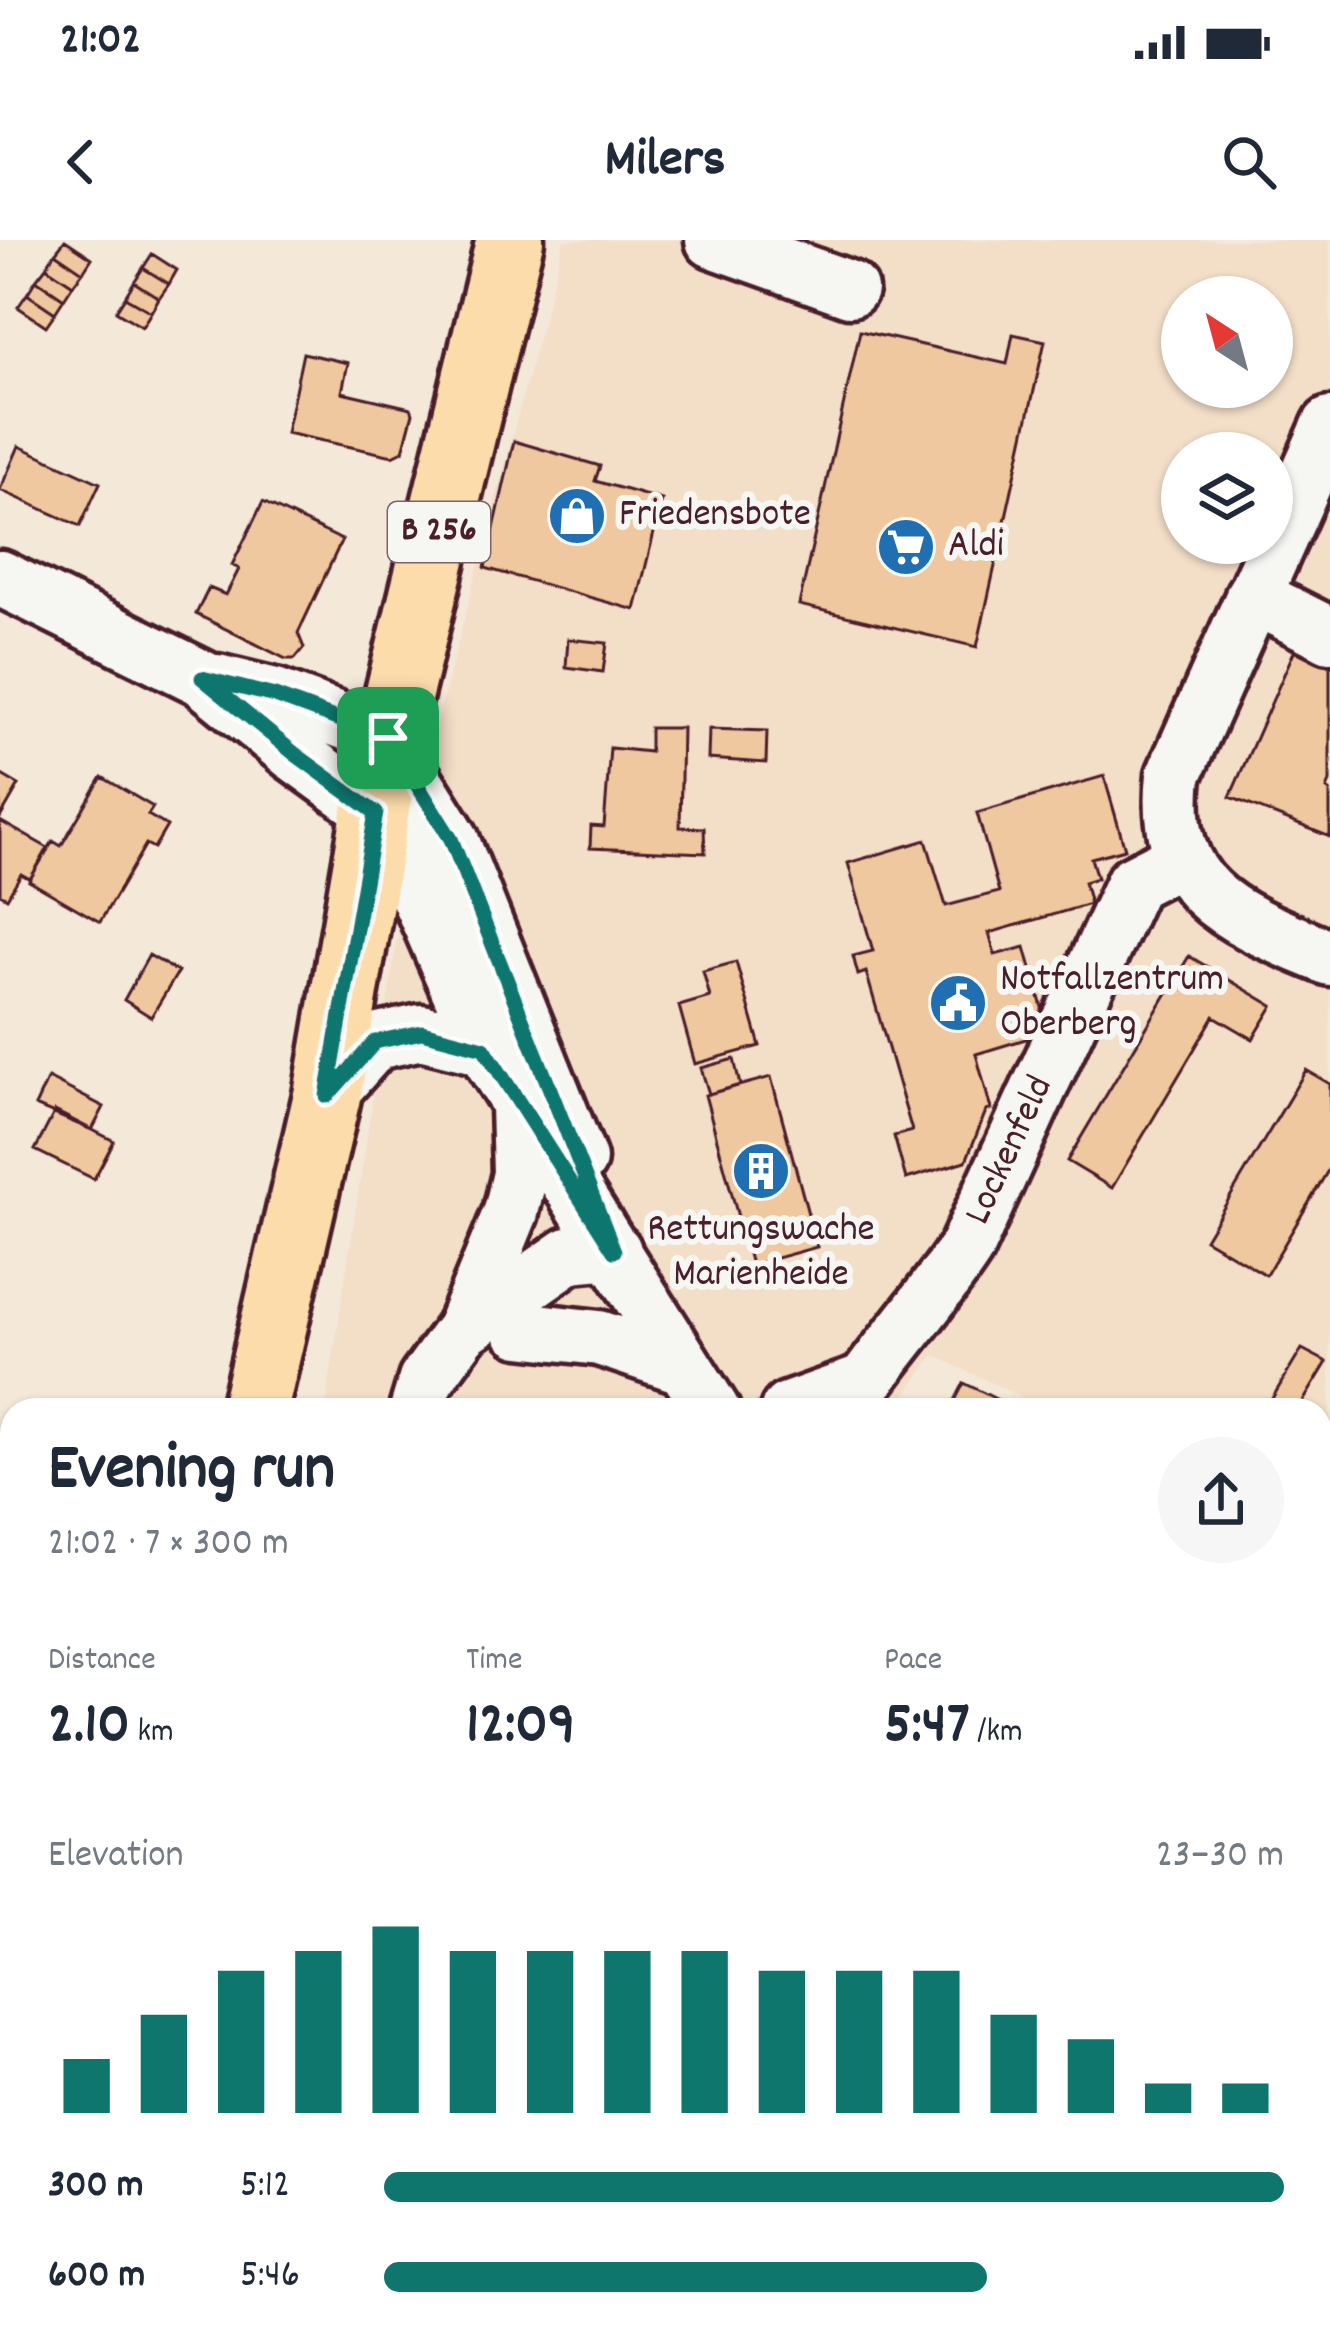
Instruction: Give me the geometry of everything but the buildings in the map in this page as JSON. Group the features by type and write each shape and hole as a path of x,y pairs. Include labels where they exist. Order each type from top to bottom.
{"main road":[{"name":"B 256","path":"257,1398 327,1096 386,883 376,813 388,738 510,240"}],"street":[{"path":"713,240 850,289"},
{"path":"1330,425 1174,775 1170,812 1182,858 1219,905 1254,926 1330,958"},
{"path":"3,582 202,678 275,696 388,738 451,839 614,1251"},
{"path":"1253,596 1330,635"},
{"path":"202,678 376,813"},
{"name":"Lockenfeld","path":"854,1396 935,1295 965,1248 1133,883 1182,858"},
{"path":"386,883 469,890"},
{"path":"386,883 518,1106 698,1389"},
{"path":"327,1096 375,1042 422,1032 484,1048"},
{"path":"421,1398 426,1380 463,1329 511,1212 520,1174 518,1106"},
{"path":"463,1329 568,1255 614,1251"},
{"path":"449,1398 520,1329 584,1290 614,1251"},
{"path":"520,1329 599,1338 698,1389"}],"shaded area":[{"path":"564,240 1330,240 1330,1398 1023,1398 934,1355 903,1398 327,1398 421,784"}],"place":[{"name":"Friedensbote","path":"577,516"},
{"name":"Aldi","path":"906,547"},
{"name":"Notfallzentrum Oberberg","path":"958,1003"},
{"name":"Rettungswache Marienheide","path":"761,1171"}],"route":[{"path":"202,678 275,696 388,738 451,839 614,1251 484,1048 422,1032 375,1042 327,1096 376,813 202,678"}]}
